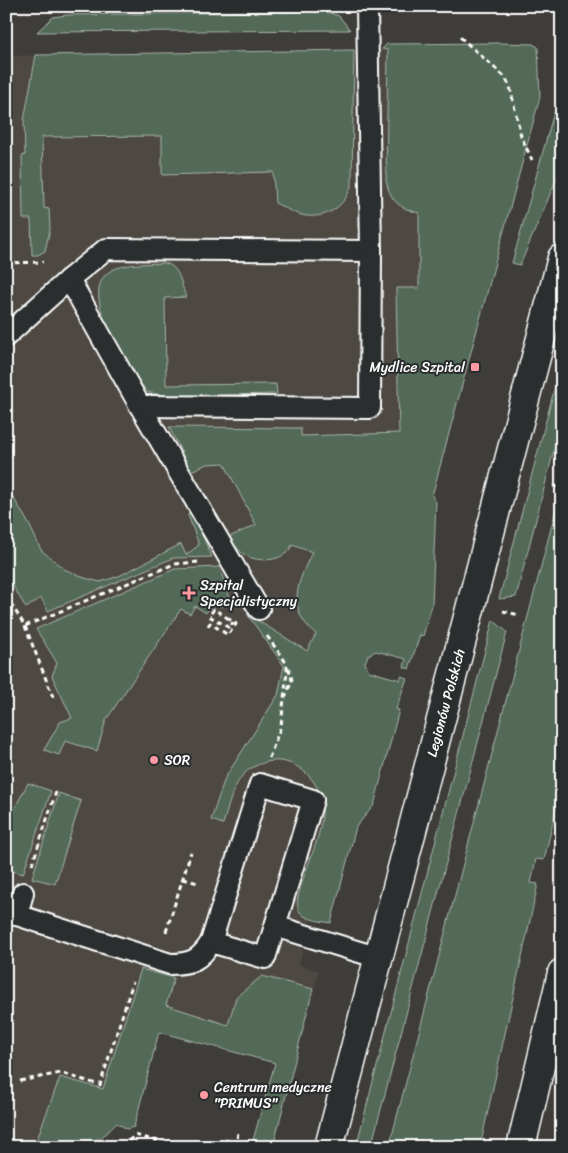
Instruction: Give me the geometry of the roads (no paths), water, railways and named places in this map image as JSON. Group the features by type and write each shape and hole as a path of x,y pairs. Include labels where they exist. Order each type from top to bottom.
{"street":[{"name":"Legionów Polskich","path":"329,1147 562,258"},
{"path":"521,1147 562,974"}],"lane":[{"path":"140,406 370,408 371,251 367,6"},
{"path":"6,336 69,279 106,249 371,251"},
{"path":"69,279 140,406 259,609"},
{"path":"23,893 16,915 170,964 186,964 203,956 211,942 260,784 313,800 265,958 211,942"},
{"path":"275,926 379,958"}],"place":[{"name":"Mydlice Szpital","path":"475,367"},
{"name":"Szpital Specjalistyczny","path":"189,593"},
{"name":"SOR","path":"154,760"},
{"name":"Centrum medyczne \"PRIMUS\"","path":"204,1095"}]}
